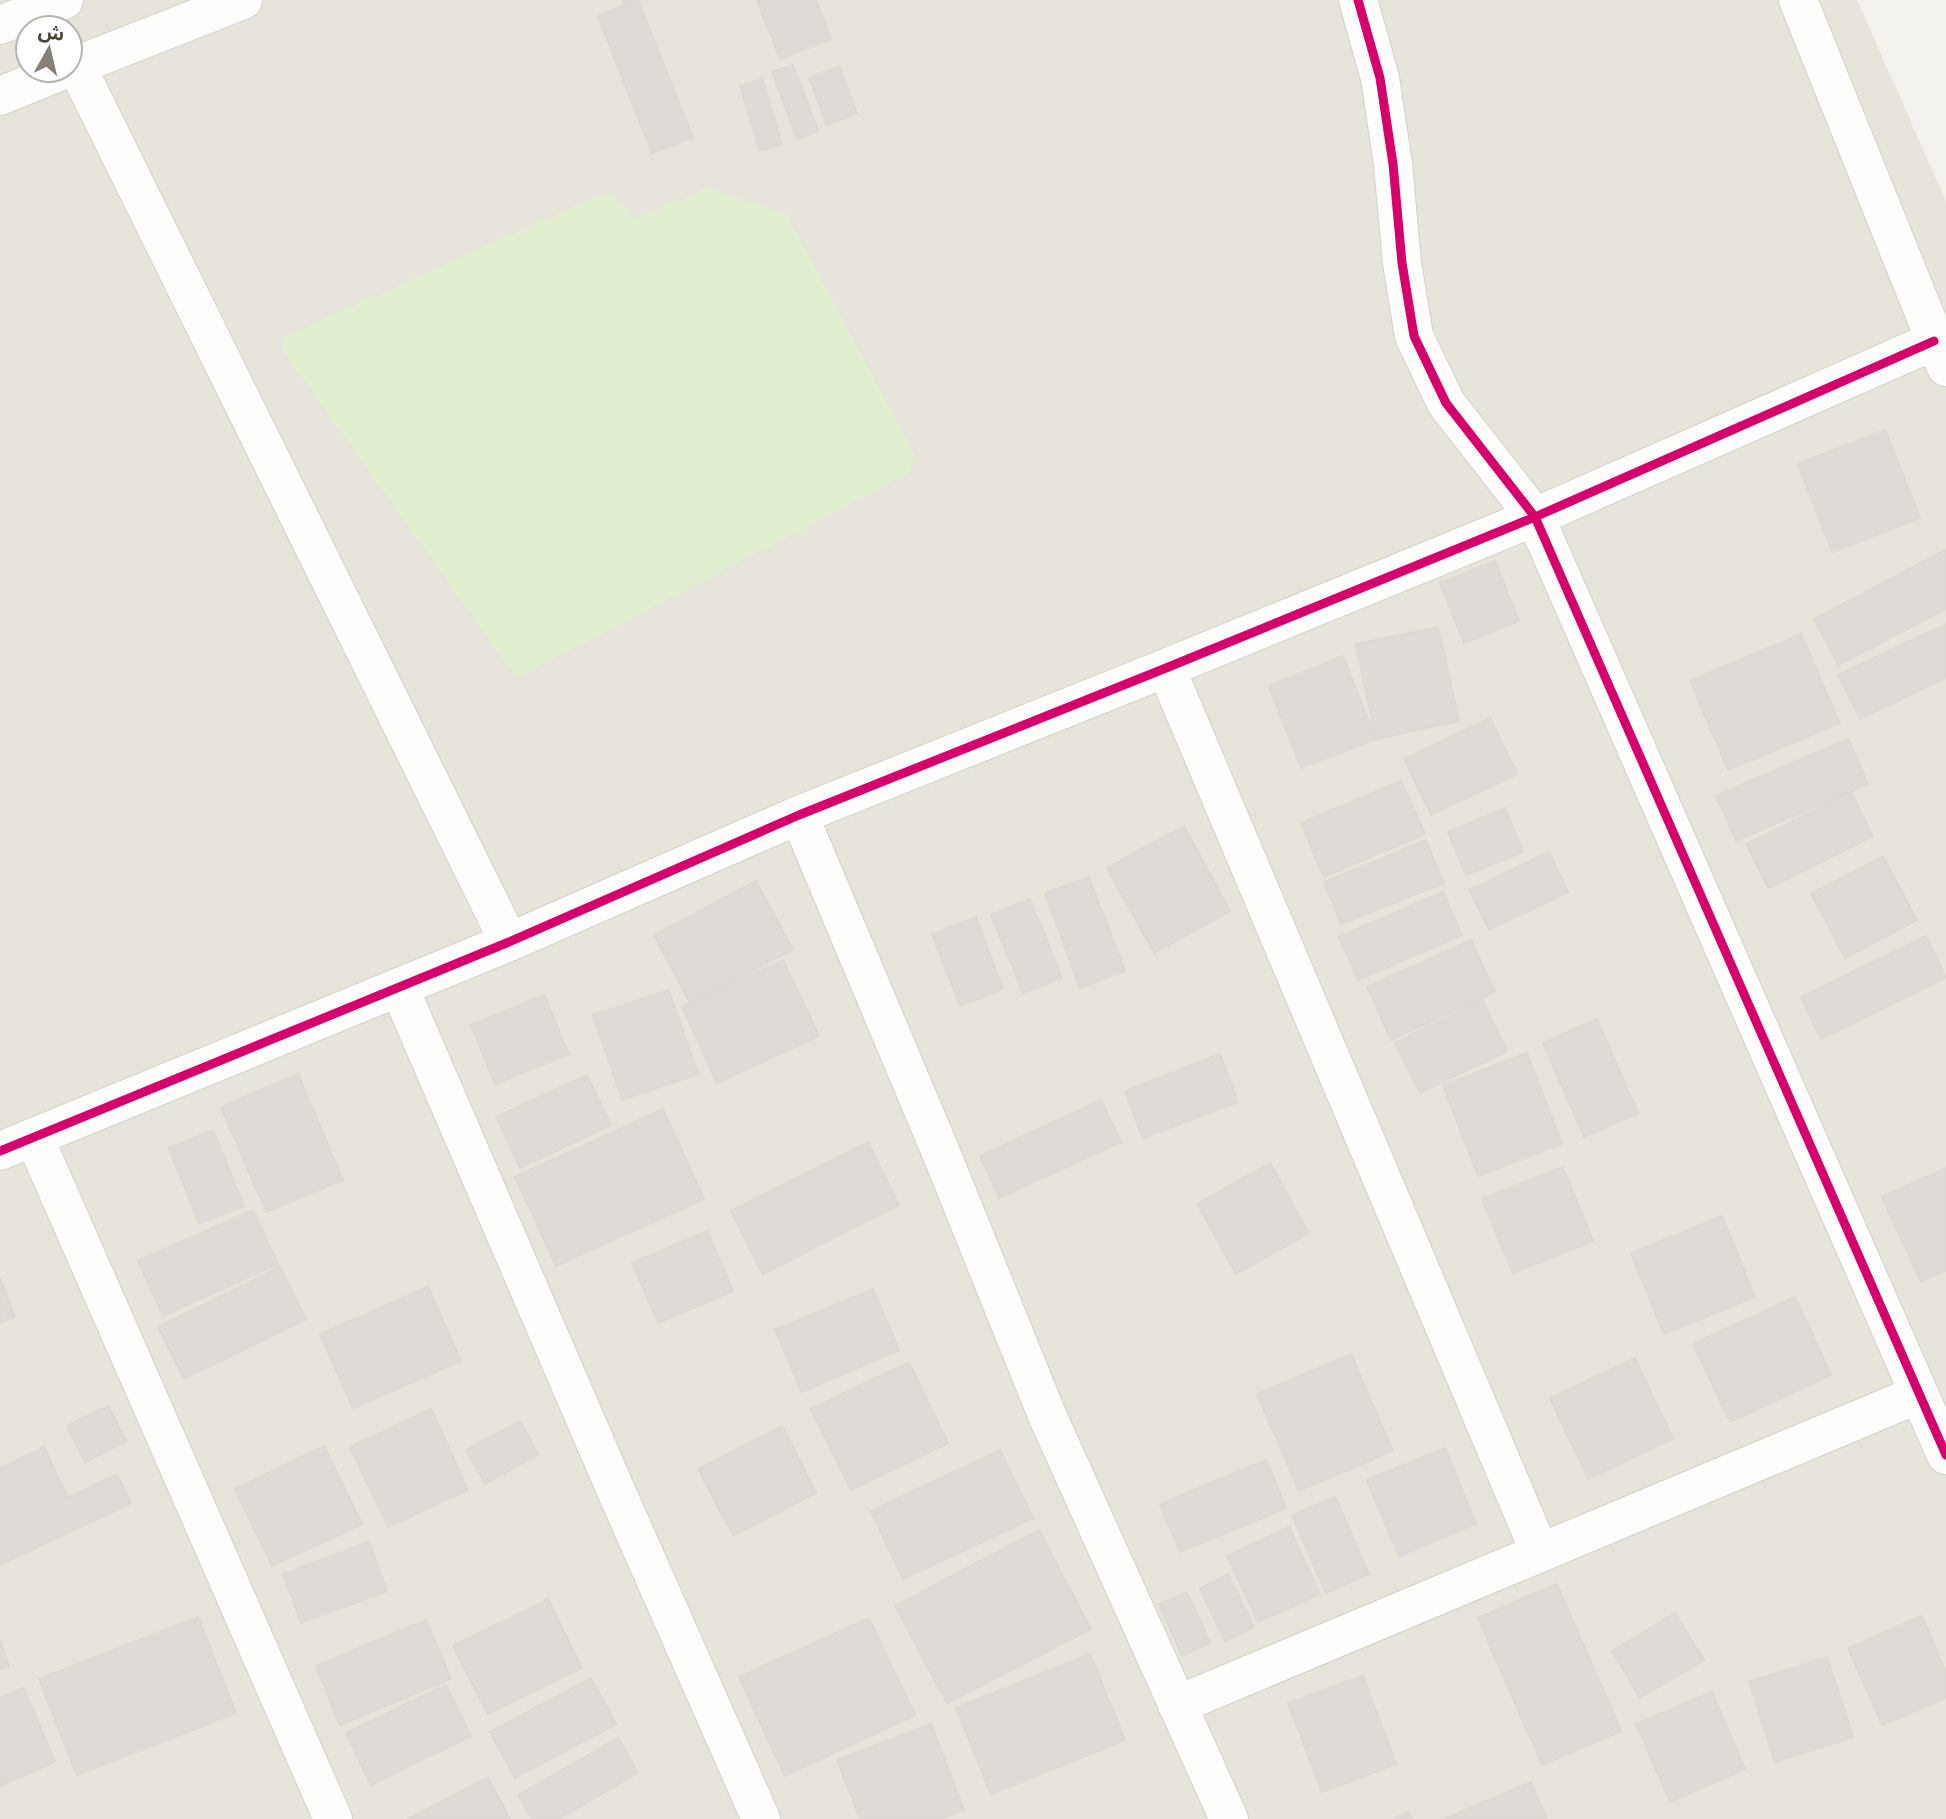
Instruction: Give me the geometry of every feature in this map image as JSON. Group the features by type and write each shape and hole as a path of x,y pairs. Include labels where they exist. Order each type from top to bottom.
{"street":[{"path":"2,20 64,0"},
{"path":"84,62 243,0"},
{"path":"1358,0 1380,78 1402,263 1414,336 1446,403 1535,517 1946,1455"},
{"path":"332,1819 17,1144 509,942 799,815 1940,354 1798,0"},
{"path":"0,96 30,84"},
{"path":"78,84 509,942"},
{"path":"1166,668 1540,1553"},
{"path":"799,815 942,1155 1046,1415 1229,1819"},
{"path":"399,987 761,1819"},
{"path":"1178,1705 1919,1394"}],"shaded area":[{"path":"0,0 1857,0 1946,201 1946,1819 0,1819"}],"green space":[{"path":"707,188 787,215 915,456 910,473 523,675 513,673 282,349 284,337 597,196 612,194 632,216 638,218"}],"building":[{"path":"623,0 638,0 693,138 652,153 598,16 625,5"},
{"path":"757,0 816,0 831,39 780,59"},
{"path":"793,65 818,131 797,139 772,72"},
{"path":"839,66 857,113 827,125 809,78"},
{"path":"762,79 782,144 760,151 740,86"},
{"path":"1885,430 1920,518 1832,552 1798,464"},
{"path":"1946,550 1946,609 1838,665 1814,619"},
{"path":"1495,561 1519,621 1464,643 1440,583"},
{"path":"1946,624 1946,678 1860,719 1838,675"},
{"path":"1438,627 1459,721 1376,739 1356,644"},
{"path":"1801,634 1840,723 1728,770 1690,681"},
{"path":"1343,656 1376,739 1301,768 1269,686"},
{"path":"1490,718 1517,774 1431,815 1404,759"},
{"path":"1848,739 1868,784 1736,841 1716,796"},
{"path":"1401,781 1425,834 1324,877 1301,823"},
{"path":"1851,792 1873,836 1768,888 1746,844"},
{"path":"1505,808 1523,852 1466,875 1448,832"},
{"path":"1184,826 1230,911 1154,953 1107,868"},
{"path":"1426,840 1444,883 1341,924 1324,882"},
{"path":"1549,852 1568,892 1489,930 1469,890"},
{"path":"1883,856 1917,920 1845,958 1811,894"},
{"path":"1089,877 1125,971 1080,988 1045,893"},
{"path":"756,881 793,950 690,1003 654,935"},
{"path":"1443,892 1462,935 1358,980 1339,937"},
{"path":"1030,899 1062,978 1023,993 991,915"},
{"path":"976,917 1003,989 960,1006 932,934"},
{"path":"1926,936 1946,978 1821,1039 1801,997"},
{"path":"1471,940 1495,992 1391,1040 1367,987"},
{"path":"783,960 819,1036 717,1083 682,1007"},
{"path":"669,990 698,1074 622,1100 593,1015"},
{"path":"544,995 569,1054 495,1084 471,1025"},
{"path":"1482,1000 1507,1051 1420,1093 1395,1043"},
{"path":"1597,1019 1638,1113 1584,1137 1543,1043"},
{"path":"1527,1053 1562,1144 1478,1176 1443,1085"},
{"path":"1220,1054 1238,1102 1143,1138 1125,1091"},
{"path":"298,1074 343,1180 266,1212 221,1107"},
{"path":"587,1075 611,1125 520,1168 496,1117"},
{"path":"1101,1100 1121,1142 999,1198 980,1156"},
{"path":"663,1109 704,1199 556,1266 515,1177"},
{"path":"213,1130 244,1206 199,1223 169,1148"},
{"path":"868,1142 899,1205 763,1274 731,1211"},
{"path":"1270,1163 1309,1233 1236,1274 1197,1204"},
{"path":"1563,1167 1593,1241 1513,1273 1482,1199"},
{"path":"1946,1168 1946,1271 1921,1282 1882,1197"},
{"path":"253,1210 278,1264 163,1316 138,1261"},
{"path":"1722,1216 1755,1297 1664,1334 1631,1253"},
{"path":"707,1231 733,1291 658,1323 632,1263"},
{"path":"280,1267 306,1319 184,1379 158,1327"},
{"path":"0,1278 15,1317 0,1323"},
{"path":"428,1287 461,1361 353,1408 320,1334"},
{"path":"873,1289 899,1350 802,1392 775,1330"},
{"path":"1795,1297 1831,1375 1730,1422 1693,1344"},
{"path":"1351,1354 1393,1451 1299,1491 1257,1394"},
{"path":"1635,1358 1673,1439 1588,1479 1550,1398"},
{"path":"909,1362 948,1443 851,1490 811,1409"},
{"path":"108,1406 126,1441 85,1462 67,1426"},
{"path":"431,1409 468,1490 388,1527 350,1447"},
{"path":"520,1421 538,1454 485,1484 466,1450"},
{"path":"782,1426 816,1493 733,1536 698,1469"},
{"path":"324,1446 362,1524 272,1566 235,1489"},
{"path":"44,1447 68,1498 117,1474 131,1503 0,1565 0,1468"},
{"path":"1445,1448 1476,1524 1399,1556 1367,1480"},
{"path":"1000,1450 1033,1518 903,1579 871,1511"},
{"path":"1266,1460 1286,1508 1180,1552 1160,1504"},
{"path":"1335,1497 1369,1574 1326,1593 1292,1515"},
{"path":"1289,1527 1320,1594 1258,1622 1227,1556"},
{"path":"1039,1530 1091,1629 947,1703 895,1606"},
{"path":"369,1542 387,1591 301,1623 283,1574"},
{"path":"1228,1574 1254,1627 1225,1641 1200,1589"},
{"path":"1557,1584 1621,1731 1542,1765 1478,1618"},
{"path":"1187,1592 1210,1643 1182,1656 1159,1604"},
{"path":"548,1599 582,1668 488,1714 453,1646"},
{"path":"1675,1613 1704,1660 1640,1698 1612,1651"},
{"path":"1922,1616 1946,1672 1946,1698 1882,1725 1848,1648"},
{"path":"198,1617 236,1713 77,1775 39,1679"},
{"path":"869,1618 915,1715 785,1776 739,1677"},
{"path":"426,1620 451,1679 340,1725 316,1666"},
{"path":"0,1640 9,1666 0,1669"},
{"path":"1090,1654 1125,1740 991,1794 956,1708"},
{"path":"1827,1657 1853,1737 1775,1762 1749,1682"},
{"path":"1363,1676 1396,1764 1322,1792 1288,1703"},
{"path":"591,1678 616,1724 515,1778 490,1732"},
{"path":"446,1685 471,1736 371,1785 346,1733"},
{"path":"24,1688 55,1762 0,1786 0,1698"},
{"path":"1712,1692 1745,1769 1670,1802 1636,1724"},
{"path":"931,1724 964,1810 939,1819 860,1819 837,1760"},
{"path":"618,1738 638,1773 558,1819 532,1819 518,1795"},
{"path":"488,1777 510,1819 408,1819"},
{"path":"1531,1782 1547,1819 1444,1819"},
{"path":"1408,1812 1412,1819 1394,1819"}],"cycle path":[{"path":"1358,0 1380,78 1393,164 1402,263 1414,336 1446,403 1535,517 1946,1455"},
{"path":"0,1151 509,942 799,815 1535,517 1934,341"}]}
